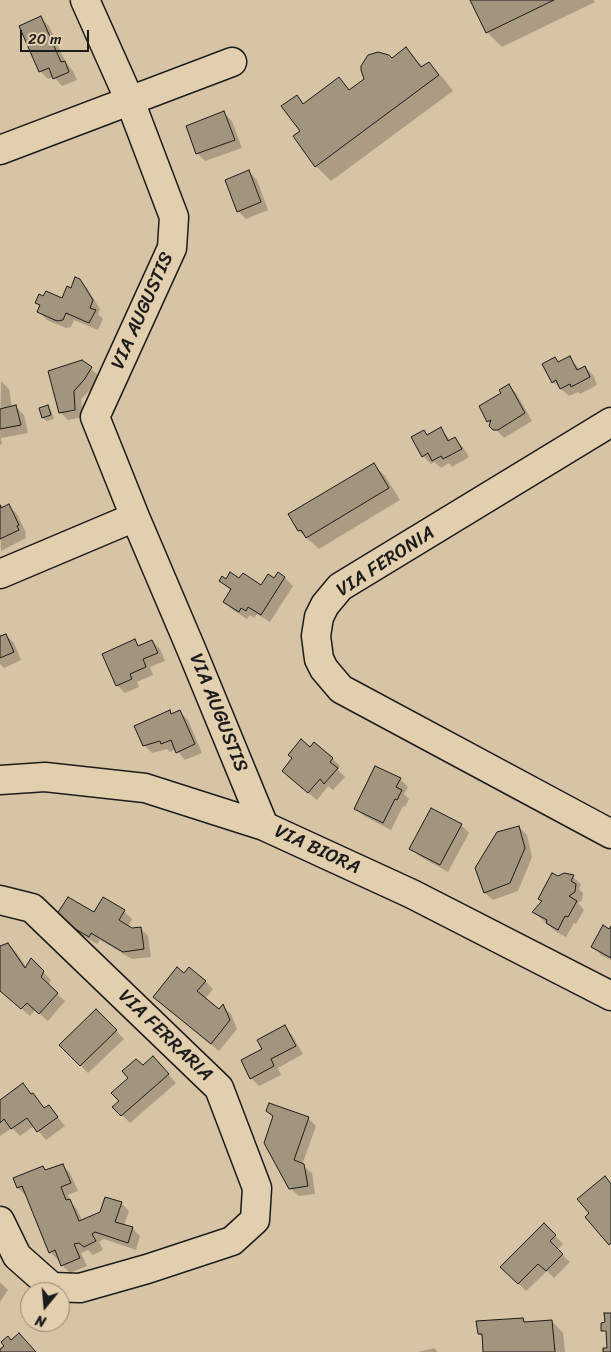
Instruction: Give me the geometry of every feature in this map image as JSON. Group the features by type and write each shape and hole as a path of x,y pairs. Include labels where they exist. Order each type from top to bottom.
{"street":[{"name":"VIA AUGUSTIS","path":"85,0 130,101 174,217 172,248 95,417 134,517 264,826"},
{"path":"0,150 232,62"},
{"name":"VIA FERONIA","path":"611,422 340,588 325,605 319,616 316,636 320,659 324,669 341,689 611,834"},
{"path":"0,574 134,517"},
{"name":"VIA BIORA","path":"0,780 45,777 145,788 264,826 412,894 611,996"},
{"name":"VIA FERRARIA","path":"0,900 32,908 219,1088 257,1188 255,1220 232,1241 147,1269 80,1288 52,1286 18,1256 0,1221"}],"building":[{"path":"470,0 554,0 486,33"},
{"path":"41,16 61,62 65,61 69,72 53,79 49,68 39,72 19,26"},
{"path":"406,47 421,67 429,62 439,75 315,167 293,136 300,131 281,106 297,95 303,104 339,77 349,90 364,79 361,66 368,55 378,52 389,55 392,58"},
{"path":"224,111 235,140 196,154 186,126"},
{"path":"249,170 261,202 237,212 225,180"},
{"path":"75,277 80,279 93,300 90,308 96,310 89,323 66,313 63,320 57,321 37,312 40,305 35,303 39,294 43,296 46,291 62,298 67,286 71,288"},
{"path":"570,356 577,370 585,366 590,377 571,387 570,384 560,389 556,380 552,383 542,364 555,357 558,362"},
{"path":"82,360 92,367 74,391 75,410 59,413 48,371"},
{"path":"509,384 525,413 498,430 493,430 489,426 491,420 487,422 479,406 501,393 499,390"},
{"path":"16,405 21,425 0,429 0,409"},
{"path":"48,405 51,415 42,418 39,408"},
{"path":"441,427 448,441 455,437 462,449 443,459 441,456 432,461 428,453 422,457 411,437 424,430 427,435"},
{"path":"374,463 389,488 306,538 301,530 298,531 288,514"},
{"path":"9,504 19,525 17,526 19,530 0,539 0,505 1,508"},
{"path":"230,572 239,578 243,573 261,585 268,574 274,578 278,572 285,577 261,615 248,607 246,611 241,608 239,612 223,602 231,589 219,581 222,576 226,579"},
{"path":"6,634 14,652 0,658 0,636"},
{"path":"135,639 138,646 152,640 158,653 143,659 146,667 130,674 132,679 116,686 102,654"},
{"path":"170,710 171,714 180,710 195,744 176,753 171,740 161,744 160,741 143,746 134,726"},
{"path":"301,739 310,747 314,742 333,758 330,762 338,768 324,784 320,779 308,793 282,771 292,758 288,755"},
{"path":"375,766 401,778 396,787 402,790 397,800 395,799 383,823 354,809"},
{"path":"431,808 462,824 440,865 409,849"},
{"path":"519,826 525,848 510,883 484,893 475,868 497,832"},
{"path":"552,873 558,876 564,873 574,875 571,881 576,884 575,892 569,896 577,901 568,917 565,916 558,930 546,923 547,920 532,912 542,901 538,899"},
{"path":"68,897 94,912 103,897 125,910 119,920 132,928 141,927 144,949 123,952 91,933 89,937 55,917"},
{"path":"603,925 609,929 611,926 611,958 591,947"},
{"path":"8,943 25,968 31,958 44,971 41,977 58,993 39,1014 27,1003 21,1009 0,991 0,946"},
{"path":"177,967 184,973 189,967 206,981 197,991 219,1009 223,1004 230,1020 211,1044 153,997"},
{"path":"96,1009 117,1030 80,1066 59,1045"},
{"path":"285,1025 296,1046 271,1059 274,1066 250,1079 241,1060 262,1049 257,1040"},
{"path":"153,1056 169,1074 121,1116 112,1107 119,1101 111,1093 128,1078 122,1071 136,1059 143,1065"},
{"path":"23,1083 44,1108 49,1105 58,1117 37,1132 27,1118 11,1129 4,1119 0,1123 0,1100"},
{"path":"269,1103 309,1117 294,1160 304,1164 308,1186 289,1189 264,1143 273,1116 266,1111"},
{"path":"63,1164 71,1183 61,1187 66,1200 70,1199 79,1221 100,1212 105,1197 122,1202 115,1222 133,1227 128,1243 95,1232 92,1234 96,1241 84,1247 79,1243 74,1244 80,1258 61,1266 55,1250 49,1253 22,1186 17,1188 13,1178 43,1166 45,1170"},
{"path":"605,1176 611,1184 611,1243 609,1245 585,1217 589,1213 577,1199"},
{"path":"544,1223 556,1235 550,1241 563,1254 546,1271 538,1264 518,1284 500,1267"},
{"path":"604,1313 611,1313 611,1352 603,1352 603,1348 607,1348 606,1331 601,1331 601,1323 605,1322"},
{"path":"523,1318 524,1322 552,1320 555,1352 483,1352 482,1334 478,1334 476,1321"},
{"path":"19,1333 36,1352 0,1352 0,1349 4,1346 1,1342 8,1336 11,1340"}]}
